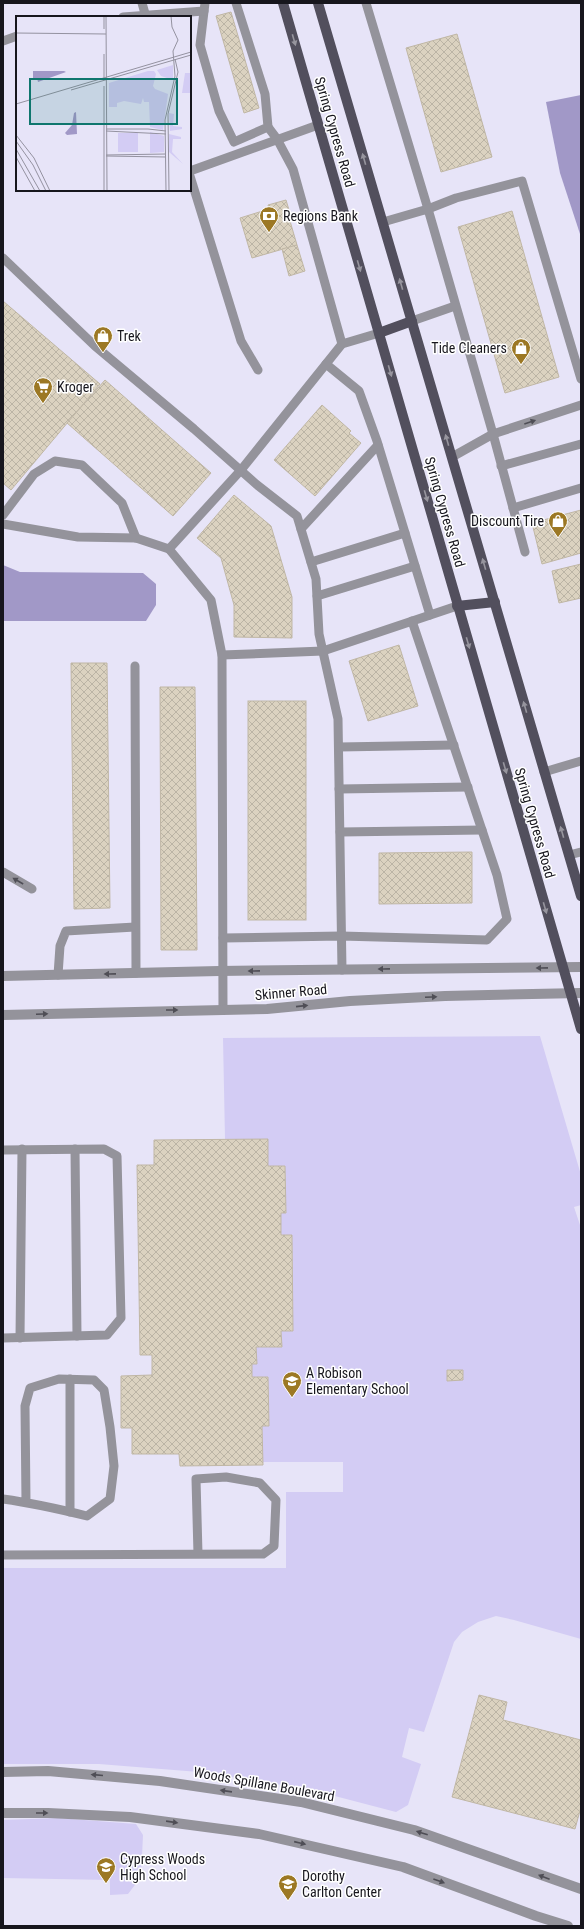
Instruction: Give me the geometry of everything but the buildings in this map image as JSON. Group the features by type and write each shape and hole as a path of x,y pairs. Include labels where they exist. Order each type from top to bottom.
{"main road":[{"name":"Spring Cypress Road","path":"283,3 581,1029"},
{"name":"Spring Cypress Road","path":"318,3 581,896"},
{"path":"379,333 412,321"},
{"path":"458,606 495,602"}],"street":[{"name":"Skinner Road","path":"3,976 223,971 581,967"},
{"name":"Skinner Road","path":"3,1015 267,1009 350,1001 445,996 570,992 581,994"},
{"name":"Woods Spillane Boulevard","path":"3,1772 48,1771 160,1781 301,1802 427,1835 581,1889"},
{"path":"3,1813 48,1813 130,1817 259,1834 402,1867 536,1916 568,1926"}],"lane":[{"path":"142,3 146,16 204,7 200,45 219,112 234,142 268,127"},
{"path":"236,3 265,94 268,127 277,139 293,169 342,344"},
{"path":"366,3 428,209 493,434 525,552"},
{"path":"3,42 16,36"},
{"path":"191,171 318,124"},
{"path":"191,179 241,341 258,370"},
{"path":"383,222 428,209 456,198 522,181 581,379"},
{"path":"3,258 95,346 297,516 316,579 319,634 338,718 342,970"},
{"path":"412,321 455,306"},
{"path":"169,549 241,470 342,344 379,333"},
{"path":"326,364 359,390 378,445 430,615"},
{"path":"452,456 493,434 581,405"},
{"path":"502,466 581,444"},
{"path":"301,529 378,445"},
{"path":"3,515 34,474 55,461 82,465 122,504 136,538"},
{"path":"513,508 581,488"},
{"path":"3,524 78,537 136,538 169,549 212,600 222,655 223,1010"},
{"path":"311,562 405,533"},
{"path":"317,596 415,566"},
{"path":"222,655 323,651 458,606"},
{"path":"223,938 342,936 487,940 507,919 497,875 412,621"},
{"path":"135,666 136,973"},
{"path":"339,747 454,745"},
{"path":"544,772 581,762 581,758"},
{"path":"339,789 468,787"},
{"path":"340,832 482,830"},
{"path":"569,855 581,852"},
{"path":"3,872 32,889"},
{"path":"58,975 60,946 66,931 135,927"},
{"path":"20,1338 22,1149"},
{"path":"75,1149 77,1336"},
{"path":"3,1150 104,1149 117,1156 121,1318 107,1335 3,1338"},
{"path":"3,1499 26,1502 87,1516 110,1499 114,1466 104,1390 94,1380 59,1379 30,1388 25,1406 26,1502"},
{"path":"70,1379 70,1512"},
{"path":"3,1555 263,1554 274,1546 276,1500 260,1483 226,1477 196,1479 198,1554"}],"shaded area":[{"path":"581,95 581,237 560,173 546,102"},
{"path":"3,565 20,572 143,573 156,584 156,605 146,621 3,621"},
{"path":"540,1036 581,1175 581,1205 574,1207 581,1228 581,1639 496,1616 478,1622 462,1632 454,1642 424,1732 409,1728 402,1757 421,1764 408,1805 396,1812 308,1789 199,1772 99,1764 3,1764 3,1568 286,1568 286,1492 343,1492 343,1462 263,1462 262,1426 269,1426 268,1377 252,1377 252,1364 256,1364 256,1347 282,1347 281,1331 293,1331 292,1235 281,1235 281,1213 286,1213 285,1166 268,1166 268,1139 225,1139 223,1038"},
{"path":"58,1818 136,1824 143,1835 141,1877 128,1894 110,1895 110,1880 3,1878 3,1820"}],"place":[{"name":"Regions Bank","path":"269,233"},
{"name":"Trek","path":"103,353"},
{"name":"Tide Cleaners","path":"521,365"},
{"name":"Kroger","path":"43,404"},
{"name":"Discount Tire","path":"558,538"},
{"name":"A Robison Elementary School","path":"292,1398"},
{"name":"Cypress Woods High School","path":"106,1884"},
{"name":"Dorothy Carlton Center","path":"288,1901"}]}
